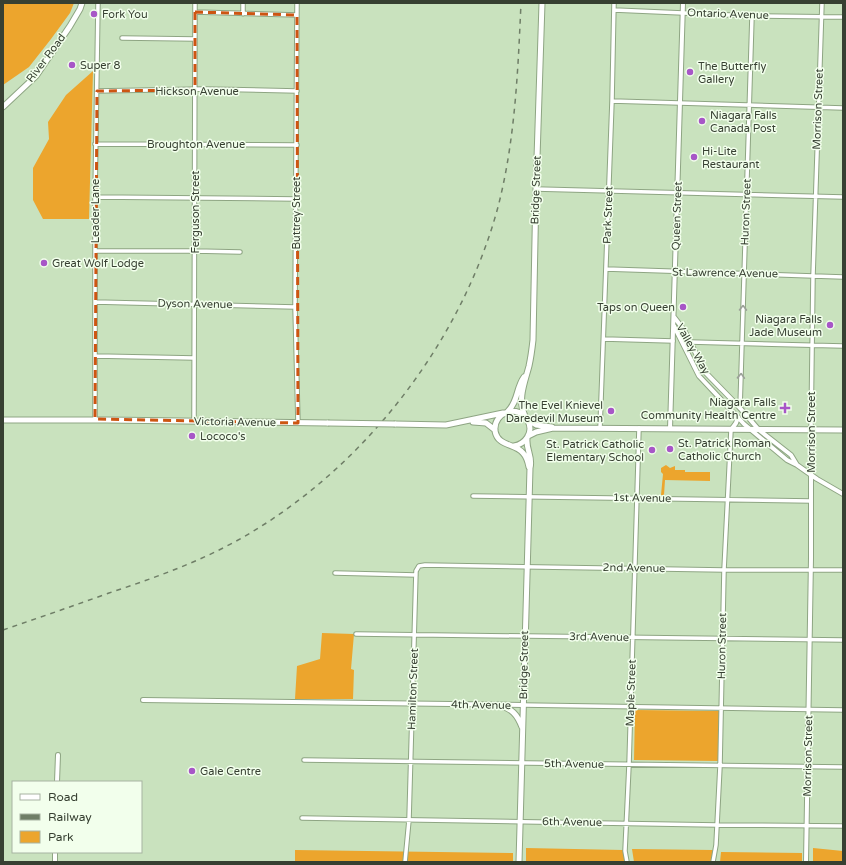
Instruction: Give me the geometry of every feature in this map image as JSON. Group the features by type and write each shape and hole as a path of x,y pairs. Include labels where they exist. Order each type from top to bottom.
{"main road":[{"name":"River Road","path":"3,107 36,76 70,26 82,3"},
{"name":"Bridge Street","path":"506,412 514,404 520,385 529,367 533,340 542,3"},
{"name":"Bridge Street","path":"525,376 521,401 527,418"},
{"path":"530,468 524,454 514,446 503,443 499,439 495,430 497,420 506,412 517,411 536,425 553,428 843,430"},
{"name":"Victoria Avenue","path":"3,420 95,419 446,425 506,412"},
{"path":"527,418 530,428 528,438"},
{"name":"Victoria Avenue","path":"468,421 486,423 495,430"},
{"path":"514,446 521,444 536,432 553,428"},
{"name":"Bridge Street","path":"519,862 531,459 526,448 528,438"},
{"path":"499,705 509,708 515,714 523,730"}],"street":[{"name":"Leader Lane","path":"95,419 95,197 98,3"},
{"name":"Ferguson Street","path":"194,421 195,3"},
{"path":"243,3 243,14"},
{"name":"Buttrey Street","path":"297,3 295,307 298,423"},
{"name":"Park Street","path":"600,428 614,3"},
{"name":"Queen Street","path":"670,429 683,3"},
{"name":"Morrison Street","path":"806,862 813,276 822,3"},
{"name":"Ontario Avenue","path":"614,10 752,16 843,17"},
{"path":"195,12 297,15"},
{"name":"Huron Street","path":"740,408 752,16"},
{"path":"122,38 195,39"},
{"name":"Hickson Avenue","path":"97,91 297,91"},
{"path":"612,100 843,108"},
{"name":"Broughton Avenue","path":"96,144 297,145"},
{"path":"536,189 843,197"},
{"path":"95,197 296,199"},
{"path":"95,252 195,250 240,252"},
{"name":"St Lawrence Avenue","path":"606,269 843,277"},
{"name":"Dyson Avenue","path":"95,302 295,307"},
{"name":"Valley Way","path":"674,316 684,330 706,374 740,408 759,430 790,454 798,465"},
{"name":"Valley Way","path":"674,326 699,376 750,430 787,460 798,465 811,475 843,494"},
{"path":"604,339 673,341"},
{"path":"690,342 843,346"},
{"path":"96,356 194,358"},
{"path":"731,430 738,417"},
{"name":"Maple Street","path":"627,862 625,851 631,707 639,428"},
{"name":"Huron Street","path":"713,862 716,844 720,766 724,570 731,430"},
{"name":"1st Avenue","path":"473,496 811,501"},
{"name":"2nd Avenue","path":"416,575 417,568 420,565 724,570 843,570"},
{"path":"335,574 416,575"},
{"name":"Hamilton Street","path":"406,862 409,820 416,575"},
{"name":"3rd Avenue","path":"356,634 843,640"},
{"name":"4th Avenue","path":"143,700 843,710"},
{"path":"57,781 58,755"},
{"name":"5th Avenue","path":"304,760 843,767"},
{"name":"6th Avenue","path":"302,818 626,824 843,826"}],"highlighted area":[{"path":"195,12 297,15 298,423 95,419 97,91 195,90"}],"green space":[{"path":"3,3 74,3 70,13 29,67 3,85"},
{"path":"93,71 89,219 43,219 33,200 33,168 49,139 48,122 66,95"},
{"path":"666,465 670,468 675,466 675,470 685,470 685,472 710,472 710,481 665,480 664,495 661,495 663,474 661,472 661,468"},
{"path":"322,633 354,634 351,669 354,670 353,699 295,699 297,666 320,659"},
{"path":"635,710 719,711 718,761 634,760"},
{"path":"526,848 623,850 625,862 526,862"},
{"path":"813,848 843,851 843,862 813,862"},
{"path":"632,849 713,850 711,862 634,862"},
{"path":"295,850 513,853 513,862 295,862"},
{"path":"721,852 802,853 802,862 720,862"}],"railway":[{"path":"3,630 153,578 225,547 272,519 317,485 358,447 396,405 429,359 458,310 481,259 498,207 504,182 515,106 521,3"}],"place":[{"name":"Fork You","path":"94,14"},
{"name":"Super 8","path":"72,65"},
{"name":"The Butterfly Gallery","path":"690,72"},
{"name":"Niagara Falls Canada Post","path":"702,121"},
{"name":"Hi-Lite Restaurant","path":"694,157"},
{"name":"Great Wolf Lodge","path":"44,263"},
{"name":"Taps on Queen","path":"683,307"},
{"name":"Niagara Falls Jade Museum","path":"830,325"},
{"name":"Niagara Falls Community Health Centre","path":"785,408"},
{"name":"The Evel Knievel Daredevil Museum","path":"611,411"},
{"name":"Lococo's","path":"192,436"},
{"name":"St. Patrick Roman Catholic Church","path":"670,449"},
{"name":"St. Patrick Catholic Elementary School","path":"652,450"},
{"name":"Gale Centre","path":"192,771"}]}
